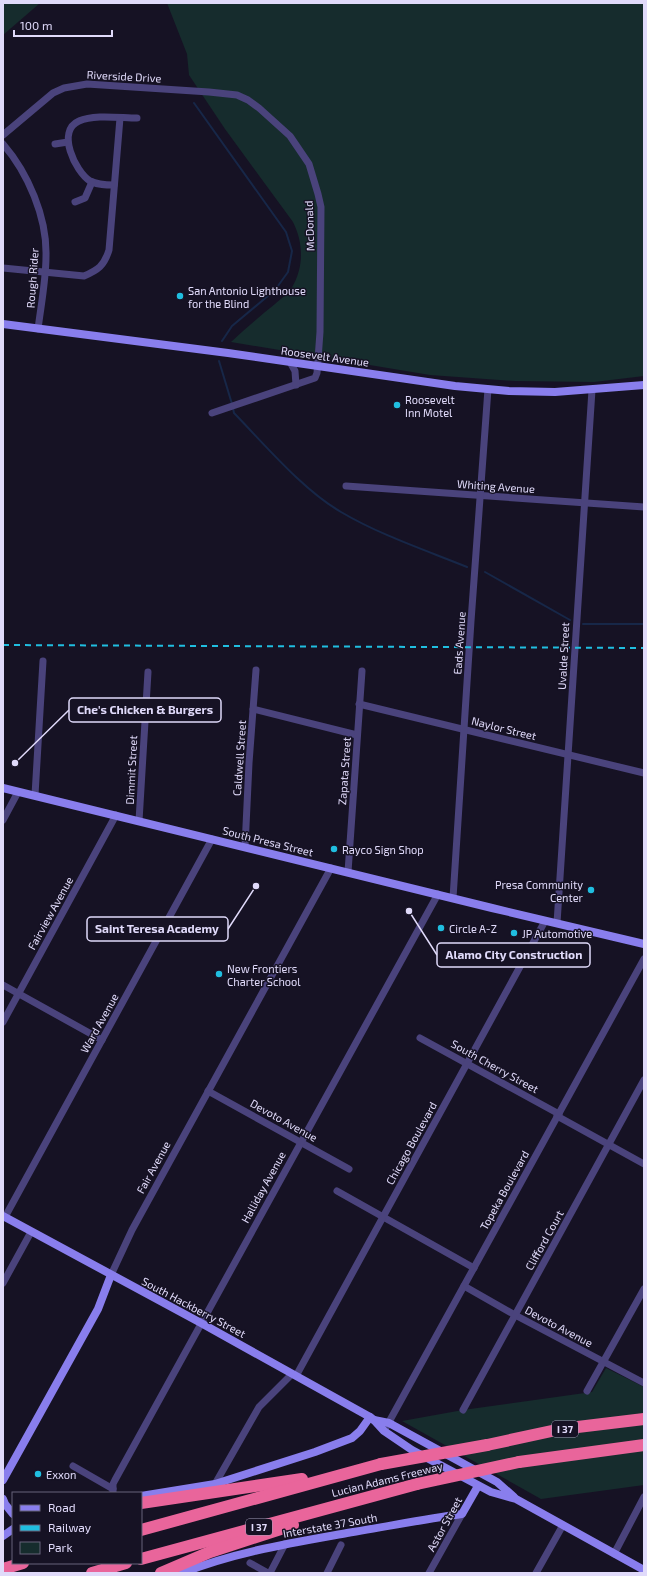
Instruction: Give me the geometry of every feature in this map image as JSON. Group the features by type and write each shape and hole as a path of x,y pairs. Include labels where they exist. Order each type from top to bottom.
{"highway":[{"name":"Lucian Adams Freeway","path":"142,1530 381,1464 487,1445 568,1428 644,1419"},
{"name":"Lucian Adams Freeway","path":"142,1559 416,1484 519,1462 644,1445"},
{"path":"142,1503 359,1470"},
{"path":"160,1573 210,1552 259,1537 377,1494"},
{"path":"3,1569 20,1564"},
{"path":"92,1573 123,1564"}],"main road":[{"name":"Roosevelt Avenue","path":"3,324 290,362 455,386 535,392 644,386"},
{"name":"South Presa Street","path":"3,788 644,944"},
{"name":"South Hackberry Street","path":"4,1217 201,1323 372,1419 384,1431 412,1450 478,1486 491,1492 516,1499"},
{"name":"Fair Avenue","path":"3,1480 98,1309 111,1275"},
{"name":"South Hackberry Street","path":"372,1419 389,1422 497,1482 516,1499 644,1570"},
{"path":"142,1496 215,1484 315,1452 352,1438 372,1419"},
{"name":"Astor Street","path":"462,1514 478,1486"},
{"path":"3,1499 12,1513"},
{"name":"Interstate 37 South","path":"182,1573 243,1553 285,1544 462,1514"},
{"path":"3,1536 12,1529"}],"street":[{"name":"Riverside Drive","path":"3,135 53,93 74,86 93,84 237,95"},
{"name":"McDonald","path":"237,95 248,100 283,128 309,164 313,175 321,207 319,366"},
{"path":"114,185 101,185 92,182 87,178 78,166 68,142 70,129 80,120 91,118 137,118"},
{"path":"3,268 84,276 92,273 103,263 108,250 120,118"},
{"path":"55,144 68,142"},
{"name":"Rough Rider","path":"3,144 15,157 25,175 40,214 46,255 38,329"},
{"path":"75,202 85,198 92,182"},
{"path":"290,362 295,371 296,385"},
{"path":"212,413 315,378 319,366"},
{"name":"Eads Avenue","path":"453,898 488,389"},
{"name":"Uvalde Street","path":"557,923 592,390"},
{"name":"Whiting Avenue","path":"346,486 644,507"},
{"path":"34,795 43,661"},
{"name":"Caldwell Street","path":"245,847 249,763 256,670"},
{"name":"Zapata Street","path":"348,872 362,671"},
{"name":"Dimmit Street","path":"140,821 148,672"},
{"name":"Naylor Street","path":"359,704 644,773"},
{"path":"253,709 357,735"},
{"path":"3,820 18,792"},
{"name":"Fairview Avenue","path":"3,1022 116,815"},
{"name":"Ward Avenue","path":"4,1217 212,839"},
{"name":"Fair Avenue","path":"111,1275 132,1230 331,868"},
{"name":"Halliday Avenue","path":"113,1491 115,1480 438,894"},
{"name":"Chicago Boulevard","path":"215,1484 259,1407 294,1375 383,1217 545,921"},
{"name":"Topeka Boulevard","path":"384,1431 644,959"},
{"path":"3,985 102,1040"},
{"name":"South Cherry Street","path":"420,1038 644,1164"},
{"name":"Clifford Court","path":"463,1410 644,1080"},
{"name":"Devoto Avenue","path":"208,1091 349,1169"},
{"path":"337,1191 474,1268"},
{"path":"3,1283 31,1232"},
{"name":"Devoto Avenue","path":"464,1286 515,1315 644,1383"},
{"path":"587,1391 644,1289"},
{"path":"73,1466 113,1491"},
{"path":"614,1554 644,1498"},
{"name":"Astor Street","path":"429,1573 462,1514"},
{"path":"536,1573 563,1525"},
{"path":"250,1563 269,1573 285,1544"},
{"path":"327,1573 342,1546"}],"green space":[{"path":"3,3 40,3 3,35"},
{"path":"167,3 644,3 644,376 594,382 515,381 430,375 231,342 291,289 298,273 301,247 297,230 293,222 225,129 189,75 187,54"},
{"path":"606,1368 644,1387 644,1485 541,1499 402,1421 463,1410 592,1392"}],"waterway":[{"path":"194,103 286,232 292,251 288,272 275,290 232,326 222,341"},
{"path":"219,361 232,404"},
{"path":"233,408 234,413 285,467 327,503 371,528 467,567"},
{"path":"485,572 570,620"},
{"path":"583,624 644,624"}],"railway":[{"path":"3,645 644,648"}],"place":[{"name":"San Antonio Lighthouse for the Blind","path":"180,296"},
{"name":"Roosevelt Inn Motel","path":"397,405"},
{"name":"Che's Chicken & Burgers","path":"15,763"},
{"name":"Rayco Sign Shop","path":"334,849"},
{"name":"Saint Teresa Academy","path":"256,886"},
{"name":"Presa Community Center","path":"591,890"},
{"name":"Alamo City Construction","path":"409,911"},
{"name":"Circle A-Z","path":"441,928"},
{"name":"JP Automotive","path":"514,933"},
{"name":"New Frontiers Charter School","path":"219,974"},
{"name":"Exxon","path":"38,1474"}]}
